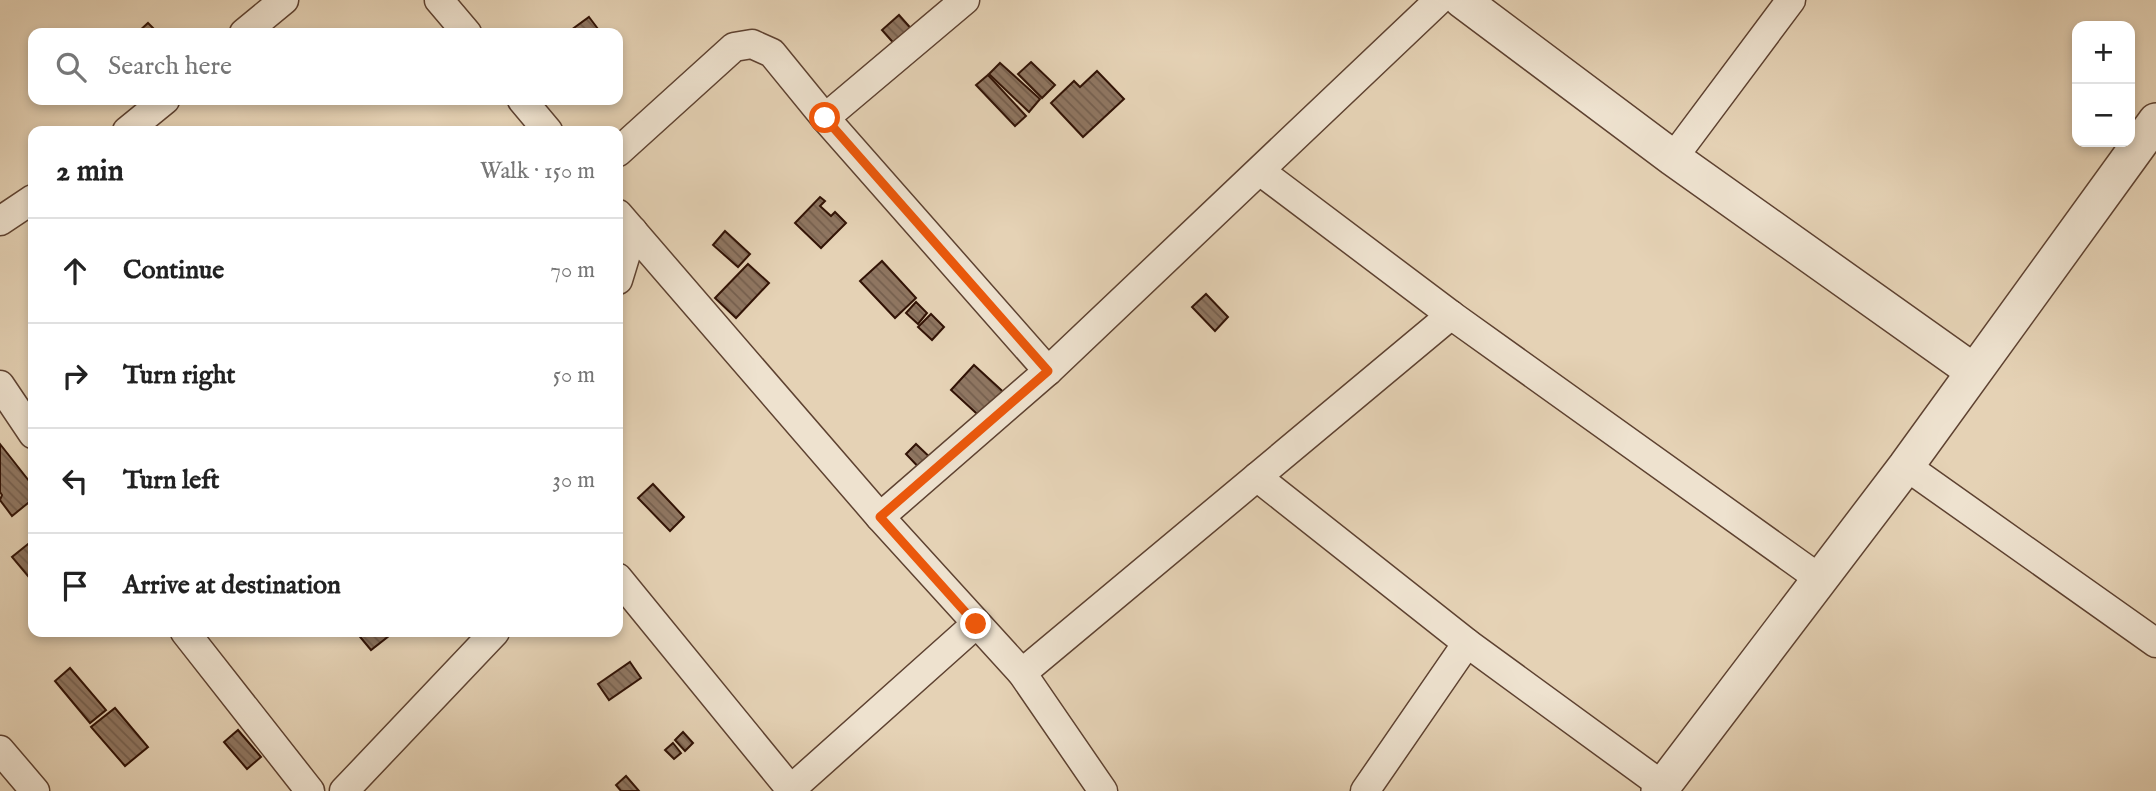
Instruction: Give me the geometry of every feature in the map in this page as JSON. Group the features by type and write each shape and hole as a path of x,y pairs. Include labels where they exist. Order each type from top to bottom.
{"street":[{"path":"250,28 284,0"},
{"path":"439,0 463,28"},
{"path":"825,118 965,0"},
{"path":"880,517 1048,371 1438,0"},
{"path":"1462,0 1673,158 1973,371"},
{"path":"1673,158 1791,0"},
{"path":"623,147 734,47 752,44 772,53 825,118 1048,371"},
{"path":"133,126 158,105"},
{"path":"526,105 544,126"},
{"path":"1257,477 1467,643 1661,788 1906,466 2156,121"},
{"path":"1260,171 1451,314 1820,579"},
{"path":"0,221 28,202"},
{"path":"625,222 880,517 1022,673 1102,791"},
{"path":"1022,673 1451,314"},
{"path":"0,385 28,427"},
{"path":"1906,466 2156,643"},
{"path":"623,584 790,790 976,624"},
{"path":"189,637 310,791"},
{"path":"344,791 484,637"},
{"path":"1365,791 1467,643"},
{"path":"0,750 34,791"}],"building":[{"path":"899,15 915,33 898,48 882,30"},
{"path":"589,17 597,28 574,28"},
{"path":"1031,62 1055,85 1042,98 1018,74"},
{"path":"1000,63 1040,99 1029,112 989,74"},
{"path":"1097,71 1124,99 1083,137 1051,103 1074,81 1080,87"},
{"path":"988,75 1026,116 1015,126 976,85"},
{"path":"820,197 825,201 820,206 831,216 835,212 846,223 821,248 795,223"},
{"path":"725,231 750,254 738,267 713,245"},
{"path":"882,261 916,298 895,318 860,281"},
{"path":"748,264 769,283 736,318 715,298"},
{"path":"1206,294 1228,317 1215,331 1192,307"},
{"path":"916,302 927,313 918,324 906,313"},
{"path":"931,314 944,327 932,340 918,327"},
{"path":"974,365 1010,398 987,423 951,390"},
{"path":"0,444 28,480 28,503 12,516 0,500"},
{"path":"916,444 937,464 926,475 906,454"},
{"path":"653,484 684,517 670,531 638,498"},
{"path":"28,544 28,576 12,557"},
{"path":"360,637 388,637 371,650"},
{"path":"630,662 641,678 609,700 598,684"},
{"path":"70,668 106,710 90,723 55,681"},
{"path":"115,708 148,747 125,766 91,727"},
{"path":"238,730 261,757 247,769 224,742"},
{"path":"683,732 693,743 685,751 675,740"},
{"path":"673,743 681,753 674,759 665,750"},
{"path":"626,776 639,791 621,791 616,785"}],"route":[{"path":"825,118 1048,371 880,517 976,624"}]}
